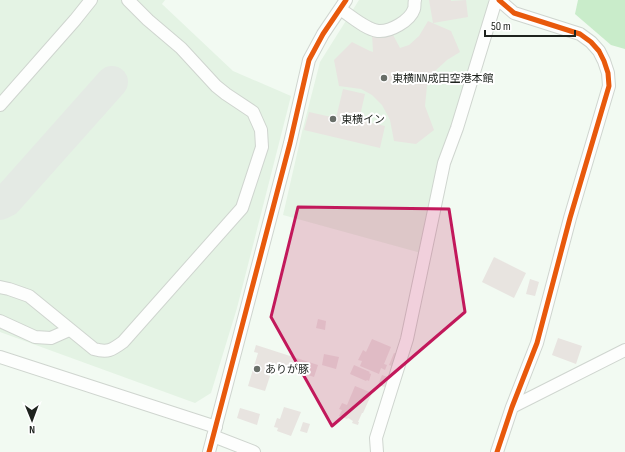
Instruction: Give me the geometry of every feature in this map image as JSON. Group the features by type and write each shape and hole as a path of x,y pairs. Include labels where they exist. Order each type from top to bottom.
{"street":[{"path":"0,105 91,0"},
{"path":"0,287 29,296 94,349 102,351 112,350 123,342 242,208 262,147 261,130 253,112 216,86 181,48 148,20 128,0"},
{"path":"209,452 290,143 309,60 323,34 343,5 366,26 379,31 394,28 405,22 414,10 414,0"},
{"path":"376,452 376,438 407,338 444,162 497,0 514,13 580,34 591,42 599,51 604,61 608,73 609,86 570,218 537,343 512,407 497,452"},
{"path":"0,321 35,337 51,338 69,330"},
{"path":"512,407 625,350"},
{"path":"0,357 214,432 254,452"}],"highlighted area":[{"path":"298,207 449,209 465,312 332,426 271,317"}],"shaded area":[{"path":"0,0 165,0 162,4 233,71 291,96 237,308 211,393 195,403 0,332"},
{"name":"東横イン","path":"359,0 489,1 452,128 421,253 283,215 320,62"}],"green space":[{"path":"578,0 625,0 625,49 611,45 575,14"}],"building":[{"path":"429,0 466,0 468,17 433,23"},
{"name":"東横INN成田空港本館","path":"428,21 451,31 460,52 447,60 435,71 427,86 425,106 434,130 416,144 394,141 390,120 382,105 372,95 361,89 339,86 334,60 352,42 373,52 372,34 391,31 400,48 409,45 419,36"},
{"name":"東横イン","path":"343,89 365,94 359,120 385,126 380,148 304,130 309,112 336,118"},
{"path":"494,257 526,273 514,298 482,282"},
{"path":"530,279 539,282 535,296 526,294"},
{"path":"318,319 326,321 325,330 316,328"},
{"path":"558,338 582,346 576,364 552,355"},
{"path":"372,339 391,347 384,364 387,365 385,370 381,368 379,374 360,366 362,361 358,360 363,350 366,352"},
{"path":"256,345 318,365 314,377 268,362 264,374 270,376 265,391 248,386 258,353 254,352"},
{"path":"394,353 400,355 395,367 389,365"},
{"path":"324,354 339,357 336,369 322,365"},
{"path":"354,365 370,372 369,373 371,374 369,381 350,374"},
{"path":"382,375 391,378 388,388 378,385"},
{"path":"355,386 372,393 358,422 358,425 352,423 353,421 348,418 339,416 342,410 339,409 342,403 347,405"},
{"path":"284,407 301,412 291,436 277,431 278,428 274,427 277,418 280,419"},
{"path":"240,408 260,414 257,425 237,418"},
{"path":"303,422 310,424 307,433 300,431"}],"taxiway":[{"path":"0,204 6,201 112,82"}],"cycle path":[{"path":"209,452 290,143 309,60 323,34 346,0"},
{"path":"497,452 512,407 537,343 570,218 609,86 608,73 604,61 599,51 591,42 580,34 514,13 499,0"}],"place":[{"name":"東横INN成田空港本館","path":"384,78"},
{"name":"東横イン","path":"333,119"},
{"name":"ありが豚","path":"257,369"}]}
